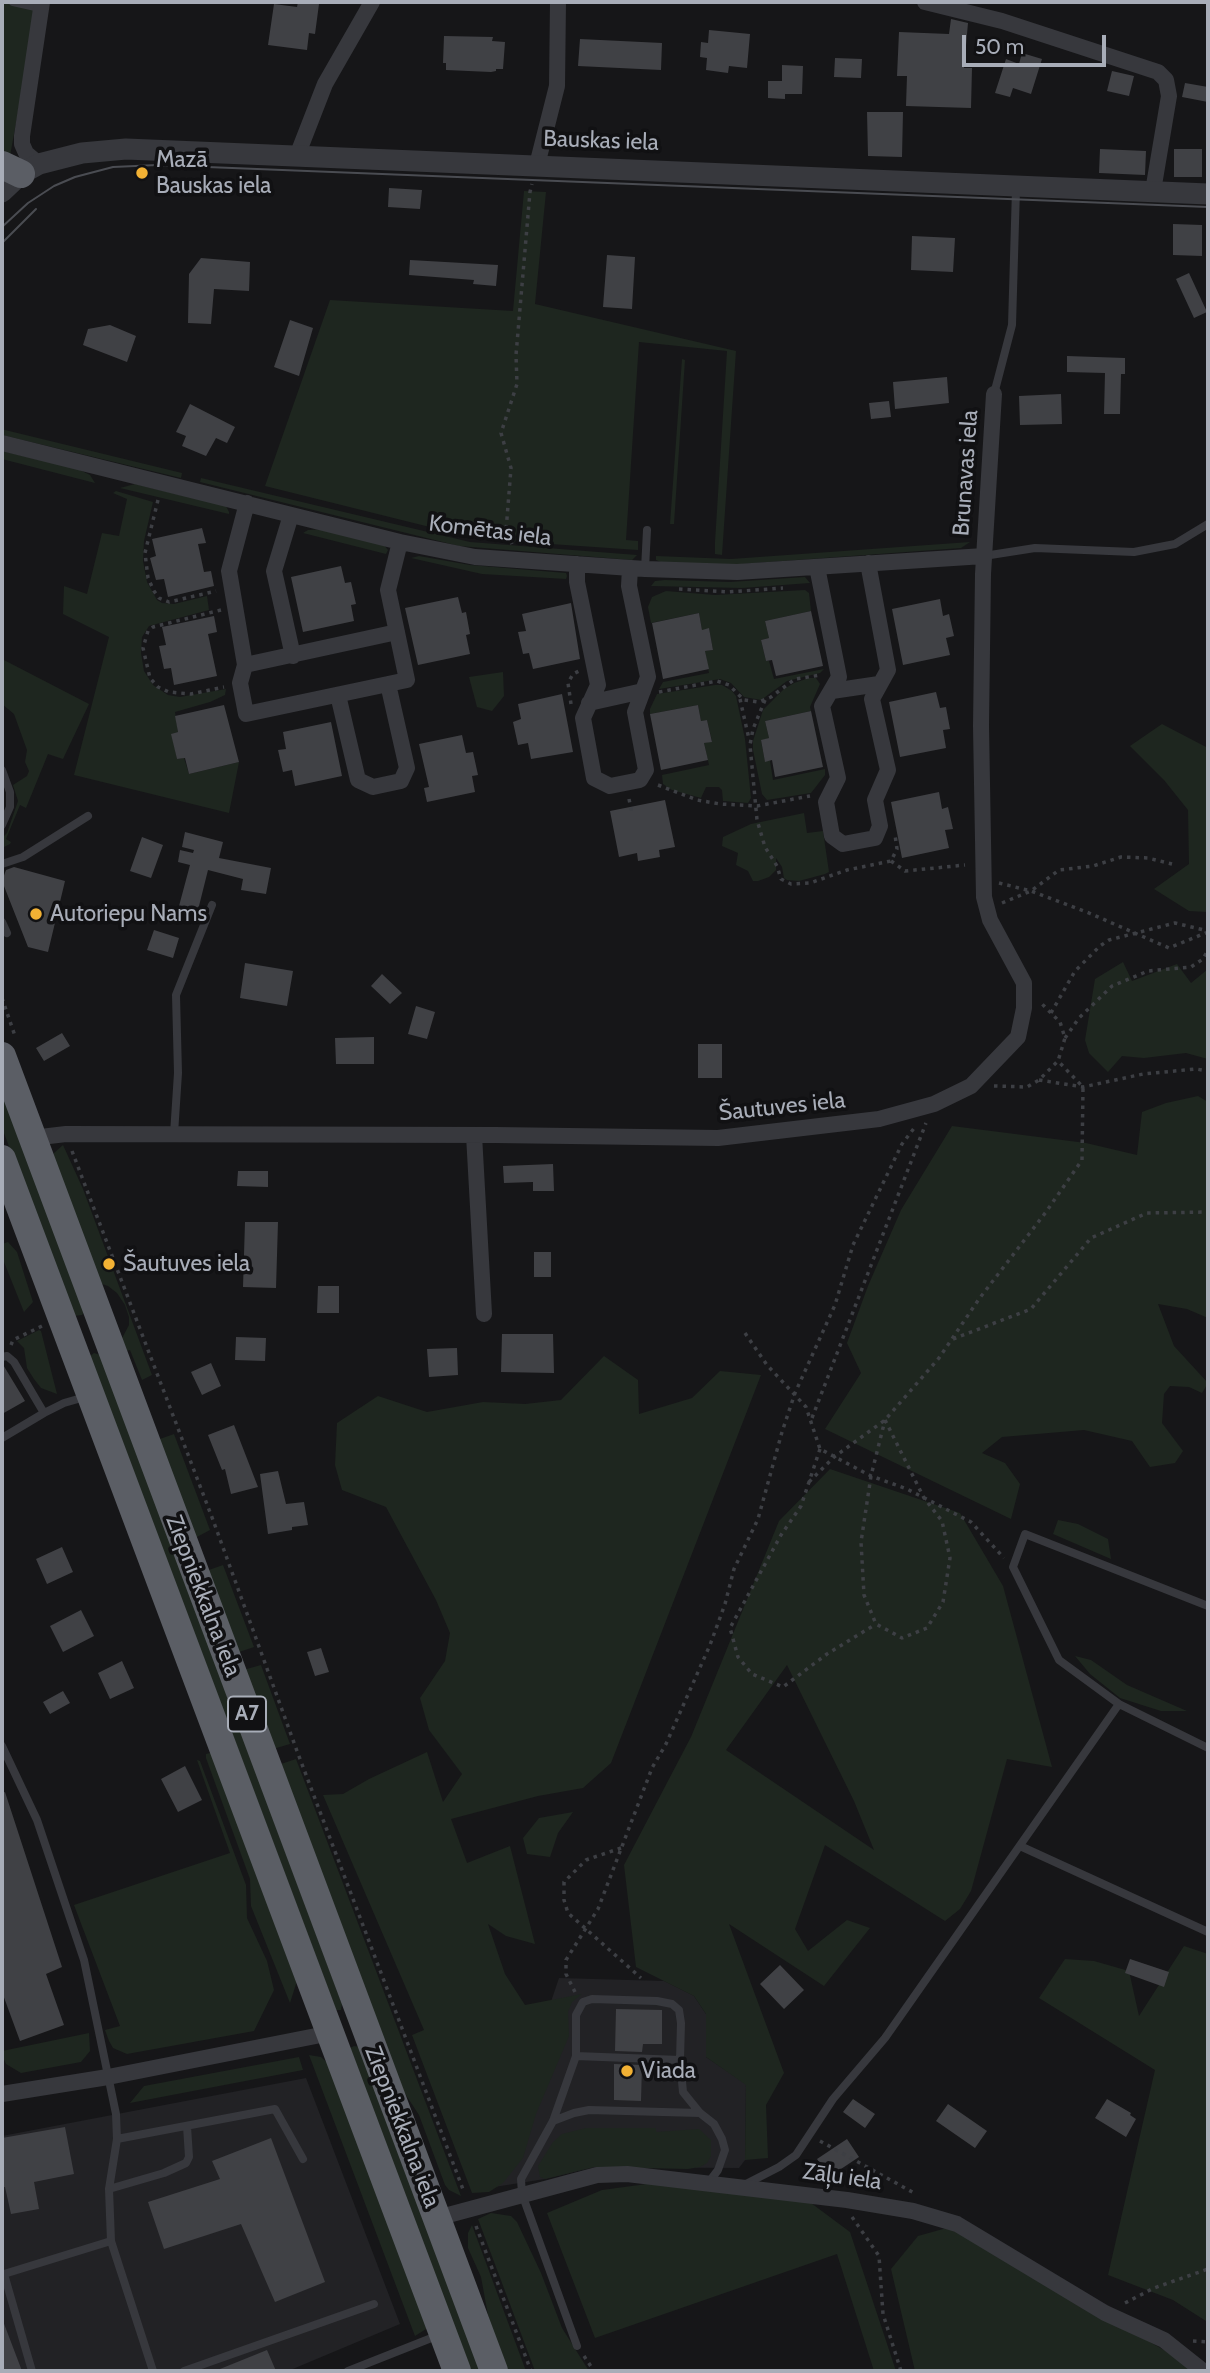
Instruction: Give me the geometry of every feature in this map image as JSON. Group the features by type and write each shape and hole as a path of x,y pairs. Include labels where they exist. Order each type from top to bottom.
{"highway":[{"name":"Ziepniekkalna iela","path":"9,1046 32,1138 494,2371"},
{"name":"Ziepniekkalna iela","path":"2,1159 457,2371"},
{"path":"71,1341 87,1342 96,1336 102,1327"},
{"path":"331,2034 344,2028 354,2028 370,2040"}],"street":[{"path":"297,156 325,84 372,2"},
{"path":"537,165 557,86 558,2"},
{"path":"925,2 1002,21 1158,72 1166,79 1169,96 1153,191"},
{"path":"16,173 26,153 22,136 41,5"},
{"name":"Bauskas iela","path":"16,173 82,153 126,149 1208,194"},
{"name":"Brunavas iela","path":"984,556 994,394"},
{"name":"Komētas iela","path":"2,443 400,542 475,557 737,572 984,556"},
{"path":"247,503 229,571 245,665 240,683 246,714 407,680 388,590 400,542"},
{"path":"291,514 274,571 293,656"},
{"path":"984,556 981,726 984,879 990,920 1024,983"},
{"path":"826,681 822,706 838,778 826,802 832,836 843,844 875,838 880,827 875,800 888,770 872,699 888,670 868,563"},
{"path":"577,564 576,582 598,685 583,718 594,778 610,786 640,780 646,770 635,712 651,689 629,586 637,568"},
{"path":"817,567 839,677 826,681"},
{"path":"245,665 397,632"},
{"path":"826,681 879,684"},
{"path":"338,695 358,780 373,787 401,781 407,768 388,684"},
{"path":"589,703 651,689"},
{"name":"Šautuves iela","path":"32,1138 65,1134 174,1134 718,1138 879,1119 934,1104 971,1086 1018,1037 1024,1008 1024,983"},
{"path":"474,1135 484,1314"},
{"path":"2,2094 108,2077 331,2034"},
{"name":"Zāļu iela","path":"437,2218 597,2175 627,2174 847,2200 913,2211 957,2224 1105,2313 1164,2340 1203,2371"}],"lane":[{"path":"13,2 41,5"},
{"path":"994,394 1012,325 1017,186"},
{"path":"984,556 1035,548 1134,552 1175,544 1208,524"},
{"path":"637,568 647,530"},
{"path":"2,770 10,792 10,807 4,821"},
{"path":"2,864 23,857 88,816"},
{"path":"174,1134 178,1073 176,995 212,905"},
{"path":"2,922 7,933"},
{"path":"4,1357 14,1362 44,1413"},
{"path":"2,1438 64,1403 91,1395"},
{"path":"1208,1606 1025,1534 1013,1567 1059,1660 1119,1704 1208,1748"},
{"path":"739,2187 779,2167 796,2155 833,2099 886,2038 1119,1704"},
{"path":"2,1746 37,1820 84,1960 116,2114 117,2139 109,2189 111,2241 153,2371"},
{"path":"1020,1846 1208,1932"},
{"path":"577,2346 523,2194 521,2179 553,2122 576,2056 576,2015 583,2002 592,1999 657,2001 672,2004 678,2010 681,2023 683,2092 700,2113 714,2124 725,2150 718,2170 707,2185"},
{"path":"576,2056 680,2060"},
{"path":"117,2139 275,2109 303,2159"},
{"path":"553,2122 589,2110 700,2113"},
{"path":"109,2189 164,2173 186,2163 189,2157 187,2126"},
{"path":"32,2371 3,2271 111,2241"},
{"path":"184,2371 374,2304"},
{"path":"348,2371 443,2333"}],"path":[{"path":"512,544 506,531 512,468 501,433 517,384 516,355 530,192 537,165"},
{"path":"158,500 145,553 148,578 154,591 159,598 169,602 218,590"},
{"path":"502,543 523,545"},
{"path":"217,580 226,620"},
{"path":"223,609 153,627 148,631 143,648 150,678 158,687 178,695 229,686 228,693"},
{"path":"651,689 655,693 717,681 729,685 751,702 765,700 795,679 826,681 825,668"},
{"path":"571,704 568,683 573,674 584,669"},
{"path":"740,696 750,745 757,820 765,847 785,883 810,883 847,870 891,861 905,871 965,865"},
{"path":"750,745 753,729 765,700"},
{"path":"656,785 697,800 720,804 757,806 812,796"},
{"path":"628,797 632,814"},
{"path":"891,861 897,849 893,829"},
{"path":"987,909 1031,891 1059,870 1093,866 1121,857 1148,858 1172,864"},
{"path":"984,879 1031,891 1169,948 1208,932"},
{"path":"1051,1013 1075,971 1100,946 1110,940 1175,923 1208,932"},
{"path":"971,1086 1027,1087 1039,1080 1058,1061 1065,1038 1079,1018 1112,986 1148,971 1191,967 1203,958 1208,950"},
{"path":"1024,983 1060,1022 1065,1038"},
{"path":"2,998 9,1046"},
{"path":"809,1482 834,1457 885,1420 939,1358 1082,1160 1083,1087 1058,1061"},
{"path":"1039,1080 1083,1087 1143,1073 1208,1070"},
{"path":"583,2002 569,1982 566,1959 598,1909 652,1768 666,1744 709,1645 725,1604 734,1569 758,1519 795,1393 835,1305 853,1245 902,1144 934,1104"},
{"path":"812,1418 934,1104"},
{"path":"65,1134 214,1520 297,1751 531,2371"},
{"path":"951,1340 1031,1308 1091,1238 1147,1213 1208,1212"},
{"path":"4,1357 13,1340 44,1326"},
{"path":"744,1333 767,1365 806,1407 812,1418 820,1449 801,1506 781,1535 730,1628 738,1657 752,1674 783,1687 827,1654 876,1624"},
{"path":"885,1420 924,1498 942,1521 950,1558 943,1602 927,1628 902,1638 876,1624 864,1595 861,1542 870,1476 885,1420"},
{"path":"820,1449 870,1476 971,1521 1013,1567"},
{"path":"621,1848 586,1860 564,1882 564,1900 568,1913 641,1978"},
{"path":"810,2134 855,2162 919,2195"},
{"path":"847,2200 850,2216 879,2256 883,2314 901,2371"},
{"path":"1105,2313 1154,2288 1208,2269"}],"shaded area":[{"path":"2,2 38,2 10,156 2,153"},
{"path":"524,191 546,192 535,304 736,351 722,555 715,554 715,542 727,351 639,342 626,540 638,541 638,550 478,539 265,486 330,300 513,311"},
{"path":"682,359 685,360 674,524 670,524"},
{"path":"2,429 182,473 181,478 2,435"},
{"path":"2,451 78,469 90,475 95,483 2,459"},
{"path":"201,478 470,542 637,555 632,560 459,546 200,482"},
{"path":"135,484 226,506 229,514 120,488"},
{"path":"116,491 153,502 144,541 143,561 147,582 157,600 174,604 207,596 209,610 149,626 142,637 141,653 144,671 153,685 168,695 180,697 226,689 225,695 210,702 175,712 178,732 172,734 177,759 184,758 189,774 239,762 229,813 74,775 109,637 63,614 64,586 87,594 102,533 119,536 127,499 113,493"},
{"path":"324,529 384,545 388,550 386,554 303,533"},
{"path":"970,542 961,548 728,565 663,563 656,560 656,556 731,559"},
{"path":"419,556 470,565 566,573 567,576 566,579 482,574 411,558"},
{"path":"805,577 810,583 742,588 651,586 655,581 665,580 730,582"},
{"path":"805,590 809,593 811,611 765,621 769,638 761,640 774,679 824,669 820,673 787,681 761,700 744,697 731,683 720,679 659,689 663,682 709,673 705,651 713,650 709,629 702,630 699,613 651,623 648,607 652,597 666,591 715,595"},
{"path":"2,659 89,704 63,759 48,754 26,808 20,805 6,839 11,842 2,848 2,838 7,833 18,801 13,785 27,776 29,771 25,762 27,750 14,714 2,704"},
{"path":"503,672 504,696 492,711 477,707 469,677"},
{"path":"809,678 816,678 820,684 810,707 811,711 765,721 769,738 761,741 765,761 770,761 773,780 825,769 825,775 811,793 767,800 762,794 753,750 753,741 763,710 784,689"},
{"path":"722,685 736,696 745,739 751,798 748,803 723,801 719,787 706,787 701,798 672,790 663,784 662,775 709,765 704,743 712,741 707,720 701,721 698,705 650,714 657,694"},
{"path":"1162,724 1208,748 1208,912 1189,911 1154,889 1189,864 1188,810 1164,780 1130,746"},
{"path":"804,813 807,833 823,831 829,872 825,874 799,881 787,880 776,858 776,870 769,877 753,881 748,871 736,865 738,853 722,846 723,837 751,824"},
{"path":"1123,962 1132,981 1177,964 1191,983 1208,969 1208,1059 1186,1053 1144,1058 1122,1056 1108,1072 1089,1053 1085,1040 1095,979"},
{"path":"2,1090 85,1311 82,1315 74,1316 2,1128"},
{"path":"1198,1096 1208,1102 1208,1318 1187,1309 1158,1304 1174,1346 1208,1383 1202,1393 1189,1387 1170,1386 1164,1394 1162,1423 1183,1451 1175,1463 1150,1467 1132,1441 1084,1430 1002,1437 982,1453 1005,1463 1020,1484 1011,1519 825,1429 861,1373 847,1343 868,1286 901,1210 952,1126 1086,1143 1137,1155 1142,1112"},
{"path":"63,1145 83,1189 152,1375 142,1380 130,1350 122,1352 119,1344 129,1325 125,1305 117,1293 99,1283 53,1164 54,1153"},
{"path":"8,1242 17,1252 33,1302 24,1312 2,1257 2,1244"},
{"path":"39,1330 57,1394 41,1388 34,1379 27,1368 24,1348 17,1341"},
{"path":"94,1353 101,1355 342,2004 341,2010 336,2010 90,1356"},
{"path":"604,1356 638,1380 639,1414 692,1398 720,1371 761,1375 611,1763 583,1788 538,1796 451,1819 467,1863 510,1846 535,1944 506,1936 488,1924 505,1974 525,2005 582,1994 572,2002 568,2012 569,2036 536,2114 523,2158 503,2183 489,2192 472,2193 412,2035 424,2030 323,1795 343,1794 427,1752 443,1802 462,1774 429,1730 420,1698 445,1661 450,1633 436,1600 386,1507 342,1490 335,1465 337,1423 378,1396 427,1412 483,1402 525,1404 561,1400"},
{"path":"174,1434 210,1530 195,1538 157,1440"},
{"path":"830,1469 960,1513 1003,1586 1052,1767 1007,1759 971,1891 960,1909 945,1921 825,1845 795,1929 808,1951 847,1920 870,1928 824,1986 729,1924 784,2073 766,2105 768,2158 745,2160 746,2085 706,2057 706,2014 694,1996 636,1967 624,1865 691,1737 779,1521","holes":["787,1665 854,1801 874,1850 726,1750"]},
{"path":"1058,1520 1078,1524 1108,1539 1111,1559 1053,1534"},
{"path":"223,1565 254,1647 236,1653 206,1571"},
{"path":"1075,1656 1091,1660 1127,1685 1187,1711 1161,1711 1120,1698 1090,1674"},
{"path":"261,1665 290,1744 273,1749 243,1670"},
{"path":"214,1752 297,1981 290,2003 251,1906 250,1879 206,1758 206,1754"},
{"path":"296,1759 461,2196 445,2185 419,2115 404,2092 278,1765"},
{"path":"197,1760 200,1761 246,1885 247,1918 267,1961 274,1990 254,2031 127,2054 113,2048 105,2030 120,2026 74,1905 230,1853"},
{"path":"573,1812 558,1833 550,1857 527,1854 523,1838 539,1818"},
{"path":"1184,1946 1208,1954 1206,2321 1173,2300 1108,2275 1155,2070 1039,1998 1065,1959 1094,1961 1129,1971 1139,2016"},
{"name":"Viada","path":"559,1978 664,1981 694,1996 706,2014 706,2057 746,2084 745,2160 739,2168 594,2167 545,2179 488,2188"},
{"path":"89,2033 90,2051 81,2062 21,2073 6,2064 2,2055 2,2051"},
{"path":"360,2047 481,2371 469,2371 350,2048"},
{"path":"309,2055 321,2057 332,2067 429,2321 426,2329 415,2336"},
{"path":"299,2057 303,2070 130,2103 144,2086"},
{"path":"306,2078 400,2324 288,2371 3,2371 2,2136"},
{"path":"586,2128 656,2128 656,2132 699,2129 711,2140 711,2156 707,2163 700,2167 688,2169 594,2167 545,2179 540,2177 538,2166 553,2142 562,2134"},
{"path":"654,2183 811,2203 850,2232 896,2371 874,2371 837,2254 595,2338 547,2213 602,2190"},
{"path":"491,2213 511,2216 517,2222 541,2273 562,2328 589,2371 535,2371 478,2219"},
{"path":"472,2225 526,2371 506,2371 488,2315 481,2277 468,2248 468,2233"},
{"path":"950,2227 1190,2365 1196,2371 915,2371 891,2269 918,2236"}],"building":[{"path":"298,2 319,4 315,34 309,33 307,50 268,45 274,4 297,7"},
{"path":"951,19 968,23 964,68 972,68 971,108 906,106 907,76 897,76 899,32 949,34"},
{"path":"709,30 750,34 747,68 729,66 728,73 706,70 707,58 700,57 701,42 708,43"},
{"path":"444,36 493,37 492,41 505,42 503,69 491,72 446,70 446,63 443,63"},
{"path":"580,39 662,43 661,70 578,66"},
{"path":"1022,53 1042,59 1031,94 1013,88 1010,97 995,93 1006,59 1019,64"},
{"path":"835,58 862,59 861,78 834,77"},
{"path":"782,65 803,66 802,94 785,94 785,99 768,98 768,81 782,81"},
{"path":"1112,71 1134,76 1129,96 1107,91"},
{"path":"1185,83 1208,87 1208,102 1182,97"},
{"path":"867,112 903,112 902,157 868,156"},
{"path":"1100,149 1146,151 1145,175 1099,173"},
{"path":"1174,149 1202,149 1202,177 1174,177"},
{"path":"389,188 422,190 420,209 388,207"},
{"path":"1173,224 1202,225 1202,256 1173,255"},
{"path":"912,236 955,238 953,272 911,270"},
{"path":"607,255 635,257 632,309 603,307"},
{"path":"201,258 250,262 249,291 214,289 211,324 188,323 189,274"},
{"path":"410,260 498,265 496,286 473,284 474,280 409,275"},
{"path":"1189,273 1207,312 1194,318 1176,279"},
{"path":"290,320 313,328 299,376 274,367"},
{"path":"110,325 136,336 127,362 83,345 88,329"},
{"path":"1067,356 1125,358 1125,374 1121,374 1120,414 1104,414 1105,373 1067,372"},
{"path":"947,377 949,403 895,409 893,382"},
{"path":"1061,394 1062,424 1020,425 1019,396"},
{"path":"889,401 891,417 871,419 869,403"},
{"path":"190,404 235,427 227,443 216,438 206,456 182,446 186,436 176,432"},
{"path":"202,528 206,543 198,544 204,572 211,571 214,586 168,597 164,579 156,580 150,558 156,556 152,539"},
{"path":"341,566 345,583 351,582 356,604 351,605 354,621 303,632 291,577"},
{"path":"458,597 462,613 466,612 470,634 466,635 470,654 418,665 405,608"},
{"path":"940,599 943,616 949,614 954,636 946,638 950,655 903,665 892,609"},
{"path":"571,603 580,659 533,669 529,653 523,654 518,632 526,631 522,614"},
{"path":"811,611 823,666 776,676 772,660 766,661 761,640 769,638 765,621"},
{"path":"699,613 702,630 709,628 713,650 705,651 709,669 663,679 652,623"},
{"path":"214,616 217,632 208,634 217,676 174,685 171,668 164,669 159,646 166,645 162,627"},
{"path":"936,692 940,708 946,707 950,729 943,730 946,748 900,757 889,702"},
{"path":"562,694 573,752 531,759 528,743 518,745 513,722 521,719 518,704"},
{"path":"224,705 239,762 189,774 185,758 177,759 171,734 178,732 175,716"},
{"path":"698,705 701,721 707,720 712,742 704,743 708,760 661,770 650,714"},
{"path":"811,711 823,767 775,777 772,760 765,762 761,740 769,738 765,721"},
{"path":"331,722 342,776 295,786 292,770 283,772 278,750 286,749 283,732"},
{"path":"462,735 466,753 473,752 478,775 472,776 475,792 427,802 424,788 429,787 419,744"},
{"path":"939,792 942,809 948,807 953,829 945,830 949,848 902,858 891,802"},
{"path":"665,800 675,847 659,850 660,857 638,861 637,853 619,857 610,811"},
{"path":"185,832 223,842 219,858 271,868 266,894 241,890 243,879 208,870 198,910 179,906 190,865 178,862 180,850 193,853 194,850 182,847"},
{"path":"142,837 163,845 151,878 130,871"},
{"name":"Autoriepu Nams","path":"14,867 65,881 48,952 28,947 2,881 6,870"},
{"path":"154,930 179,938 173,958 147,950"},
{"path":"245,963 293,971 287,1006 240,998"},
{"path":"382,974 402,993 390,1004 371,986"},
{"path":"416,1006 435,1012 427,1039 408,1034"},
{"path":"62,1033 70,1046 44,1061 36,1048"},
{"path":"374,1037 374,1064 336,1064 335,1038"},
{"path":"698,1044 722,1044 722,1078 698,1078"},
{"path":"553,1164 554,1191 533,1191 533,1182 504,1183 503,1166"},
{"path":"238,1171 268,1171 268,1187 237,1186"},
{"path":"245,1222 278,1222 276,1288 243,1287"},
{"path":"534,1252 551,1252 551,1277 534,1277"},
{"path":"318,1286 339,1286 339,1313 317,1313"},
{"path":"502,1334 553,1334 554,1373 501,1372"},
{"path":"236,1337 266,1338 265,1361 235,1360"},
{"path":"457,1348 458,1375 429,1377 427,1349"},
{"path":"2,1363 25,1401 2,1414"},
{"path":"211,1363 221,1386 202,1395 191,1372"},
{"path":"234,1425 258,1487 231,1494 225,1469 222,1470 208,1435"},
{"path":"278,1471 286,1504 304,1502 308,1525 268,1534 260,1474"},
{"path":"62,1547 73,1572 47,1584 36,1559"},
{"path":"81,1610 94,1636 63,1652 50,1626"},
{"path":"321,1648 329,1672 315,1676 307,1652"},
{"path":"122,1661 134,1688 110,1699 98,1673"},
{"path":"63,1691 70,1703 50,1714 43,1702"},
{"path":"185,1766 202,1800 178,1812 161,1779"},
{"path":"5,1792 62,1967 46,1974 64,2025 20,2041 2,1992 2,1793"},
{"path":"1130,1959 1169,1972 1164,1987 1125,1973"},
{"path":"780,1965 804,1990 784,2009 760,1984"},
{"name":"Viada","path":"616,2009 662,2010 662,2044 643,2044 642,2052 615,2051"},
{"path":"614,2064 642,2065 641,2101 614,2100"},
{"path":"853,2099 875,2114 865,2128 843,2112"},
{"path":"1107,2099 1131,2113 1136,2119 1126,2137 1095,2118"},
{"path":"948,2104 987,2131 975,2148 936,2121"},
{"path":"65,2127 74,2174 34,2182 39,2209 11,2214 5,2187 2,2187 2,2138"},
{"path":"271,2138 325,2282 275,2302 241,2224 164,2249 148,2202 220,2179 212,2161"},
{"path":"847,2139 859,2157 829,2177 817,2159"},
{"path":"3,2321 22,2371 2,2371"},
{"path":"267,2350 276,2371 215,2371"}],"tram line":[{"path":"2,227 28,203 54,186 75,177 113,167 157,165 1208,207"},
{"path":"2,243 36,209"}],"place":[{"name":"Mazā Bauskas iela","path":"142,173"},
{"name":"Autoriepu Nams","path":"36,914"},
{"name":"Šautuves iela","path":"109,1264"},
{"name":"Viada","path":"627,2071"}]}
